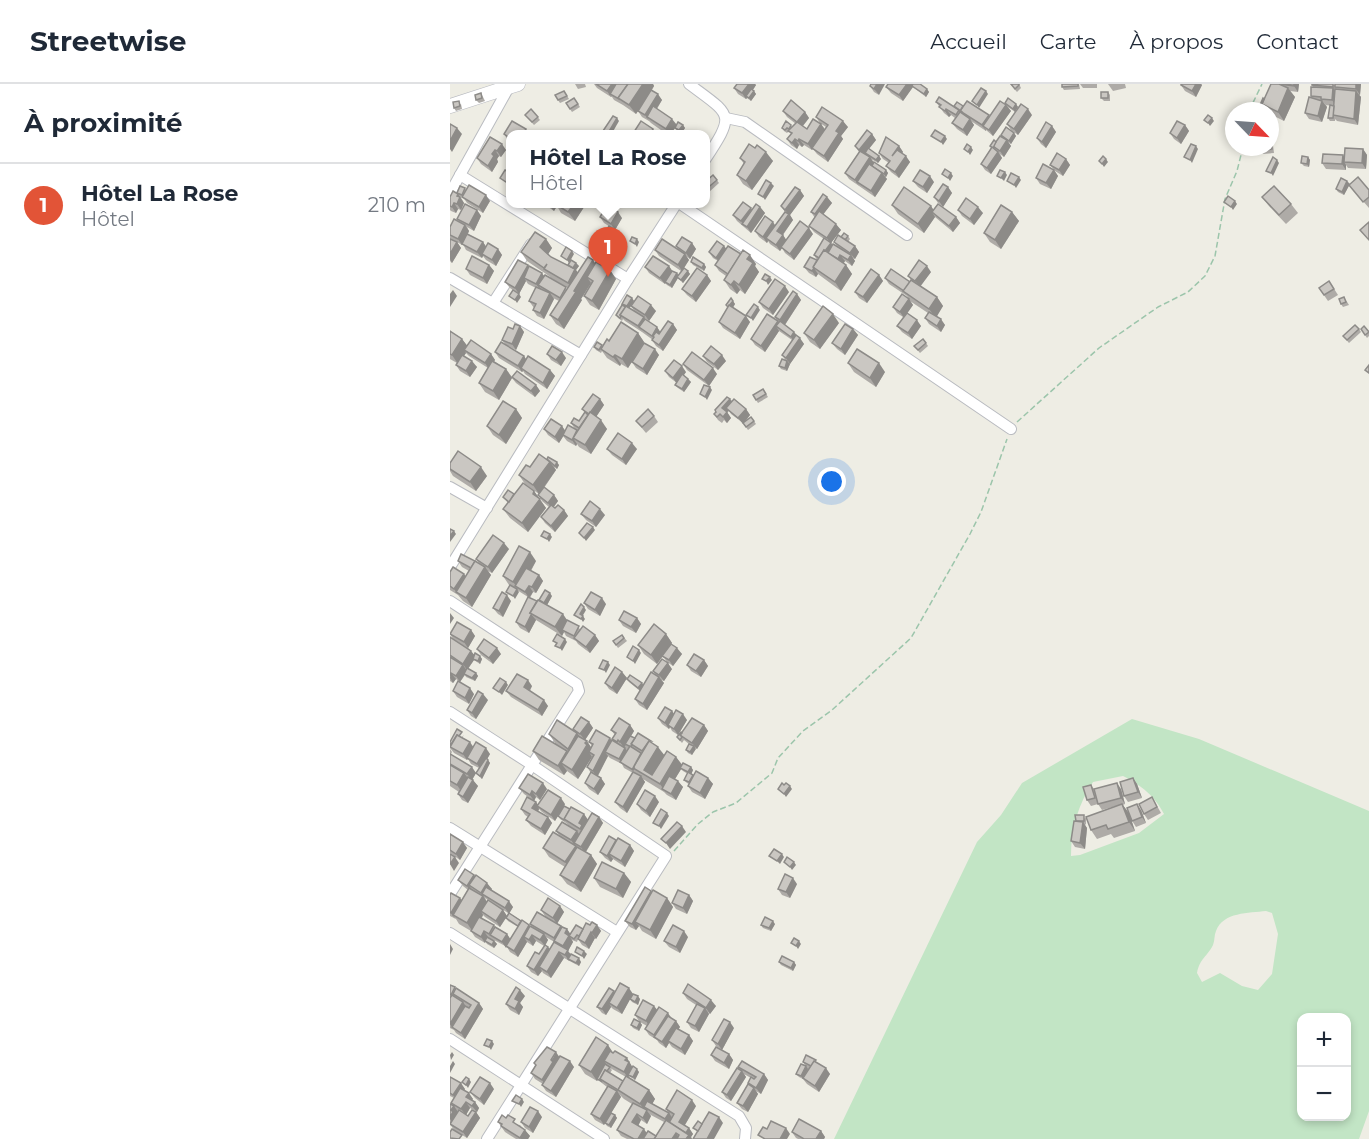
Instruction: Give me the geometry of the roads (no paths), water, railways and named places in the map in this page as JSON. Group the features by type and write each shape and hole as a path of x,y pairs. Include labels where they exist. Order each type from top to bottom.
{"street":[{"path":"689,84 720,107 726,118 725,131 710,153"},
{"path":"450,106 490,88 513,85"},
{"path":"450,193 513,85"},
{"path":"726,118 745,122 907,235"},
{"path":"460,175 506,204"},
{"path":"513,208 628,279"},
{"path":"450,567 628,279 675,208"},
{"path":"684,208 1011,429"},
{"path":"493,303 542,226"},
{"path":"450,278 581,355"},
{"path":"450,487 487,508"},
{"path":"450,601 577,684 579,691 450,894"},
{"path":"450,712 666,856 487,1139"},
{"path":"450,828 617,932"},
{"path":"450,933 739,1116 746,1128 745,1139"},
{"path":"450,1039 604,1139"}],"place":[{"name":"Hôtel La Rose","path":"608,277"}]}
